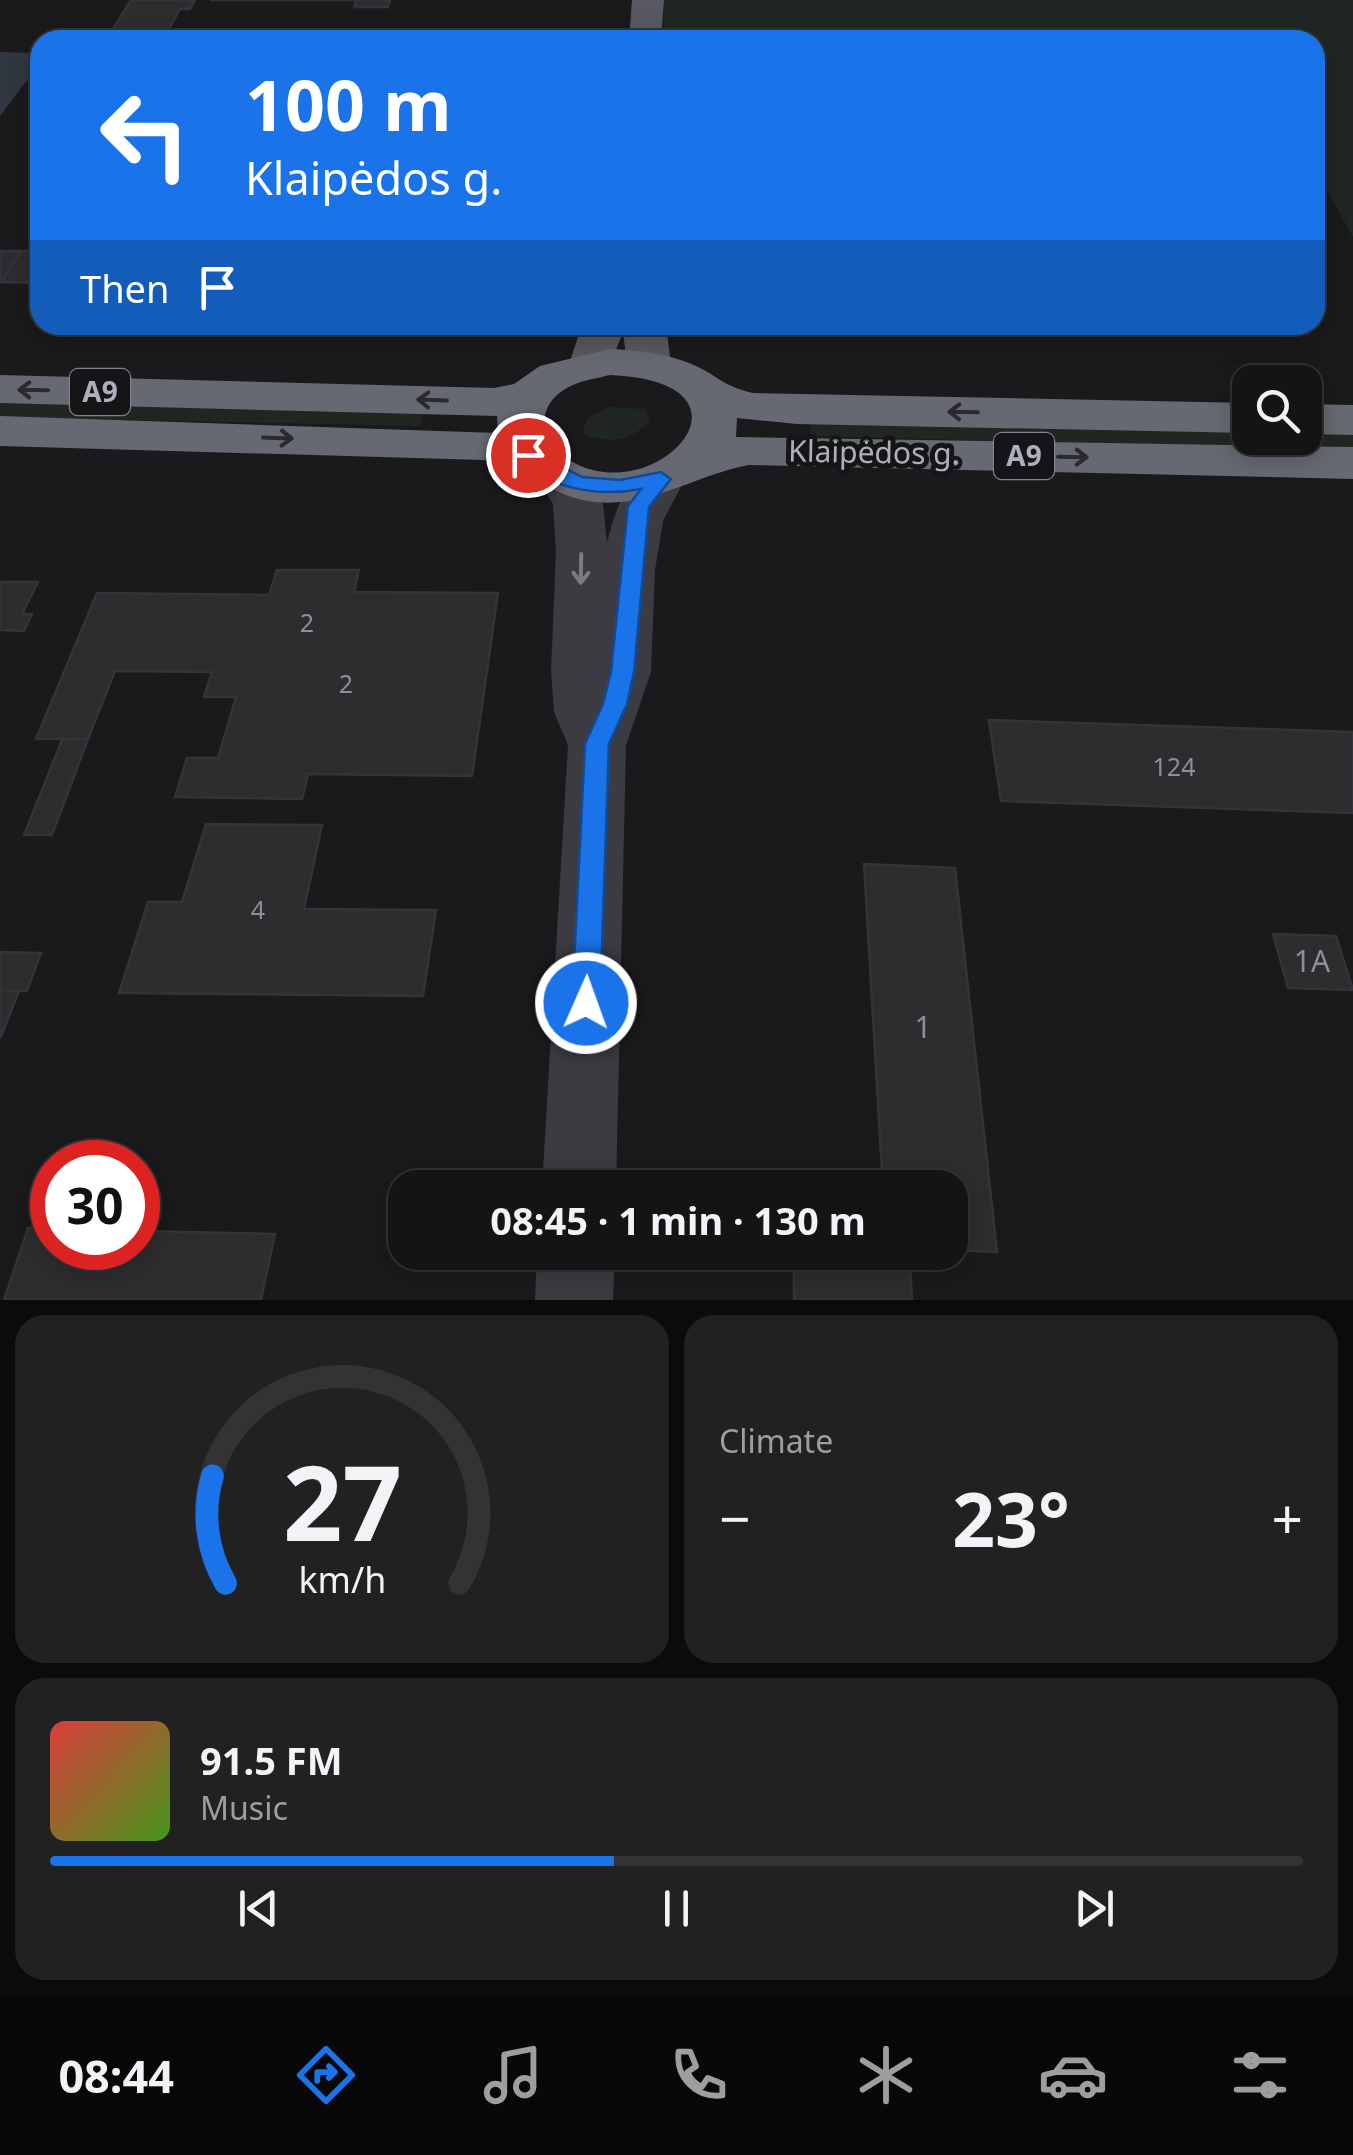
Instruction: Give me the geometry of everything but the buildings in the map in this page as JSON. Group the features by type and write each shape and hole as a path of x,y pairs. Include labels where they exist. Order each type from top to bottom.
{"highway":[{"name":"Klaipėdos g.","path":"0,389 494,402 529,396 597,345 646,345 707,397 753,407 1232,418"},
{"path":"529,396 521,407 517,431 544,466"},
{"path":"679,469 713,435 716,422 707,397"},
{"path":"1322,419 1353,420"},
{"name":"Klaipėdos g.","path":"0,430 483,444 544,466 620,486 749,450 1353,463"}],"main road":[{"path":"646,30 648,0"}],"street":[{"path":"544,466 578,503 582,551 579,672 583,712 597,744"},
{"path":"579,1170 597,744 615,704 623,672 638,506 679,469"},
{"path":"574,1300 575,1270"}],"shaded area":[{"path":"664,0 1353,0 1353,237 1325,187 1325,30 663,30"},
{"path":"0,52 30,53 30,76 0,116"},
{"path":"0,401 424,411 420,426 0,417"},
{"path":"609,407 645,409 650,420 636,433 619,439 600,439 582,433 587,419"},
{"path":"811,419 1232,429 1232,447 810,436"},
{"path":"1322,430 1353,431 1353,450 1322,449"}],"route":[{"path":"528,455 542,468 579,483 620,486 661,479 638,506 623,672 615,704 597,744 586,1003"}]}
